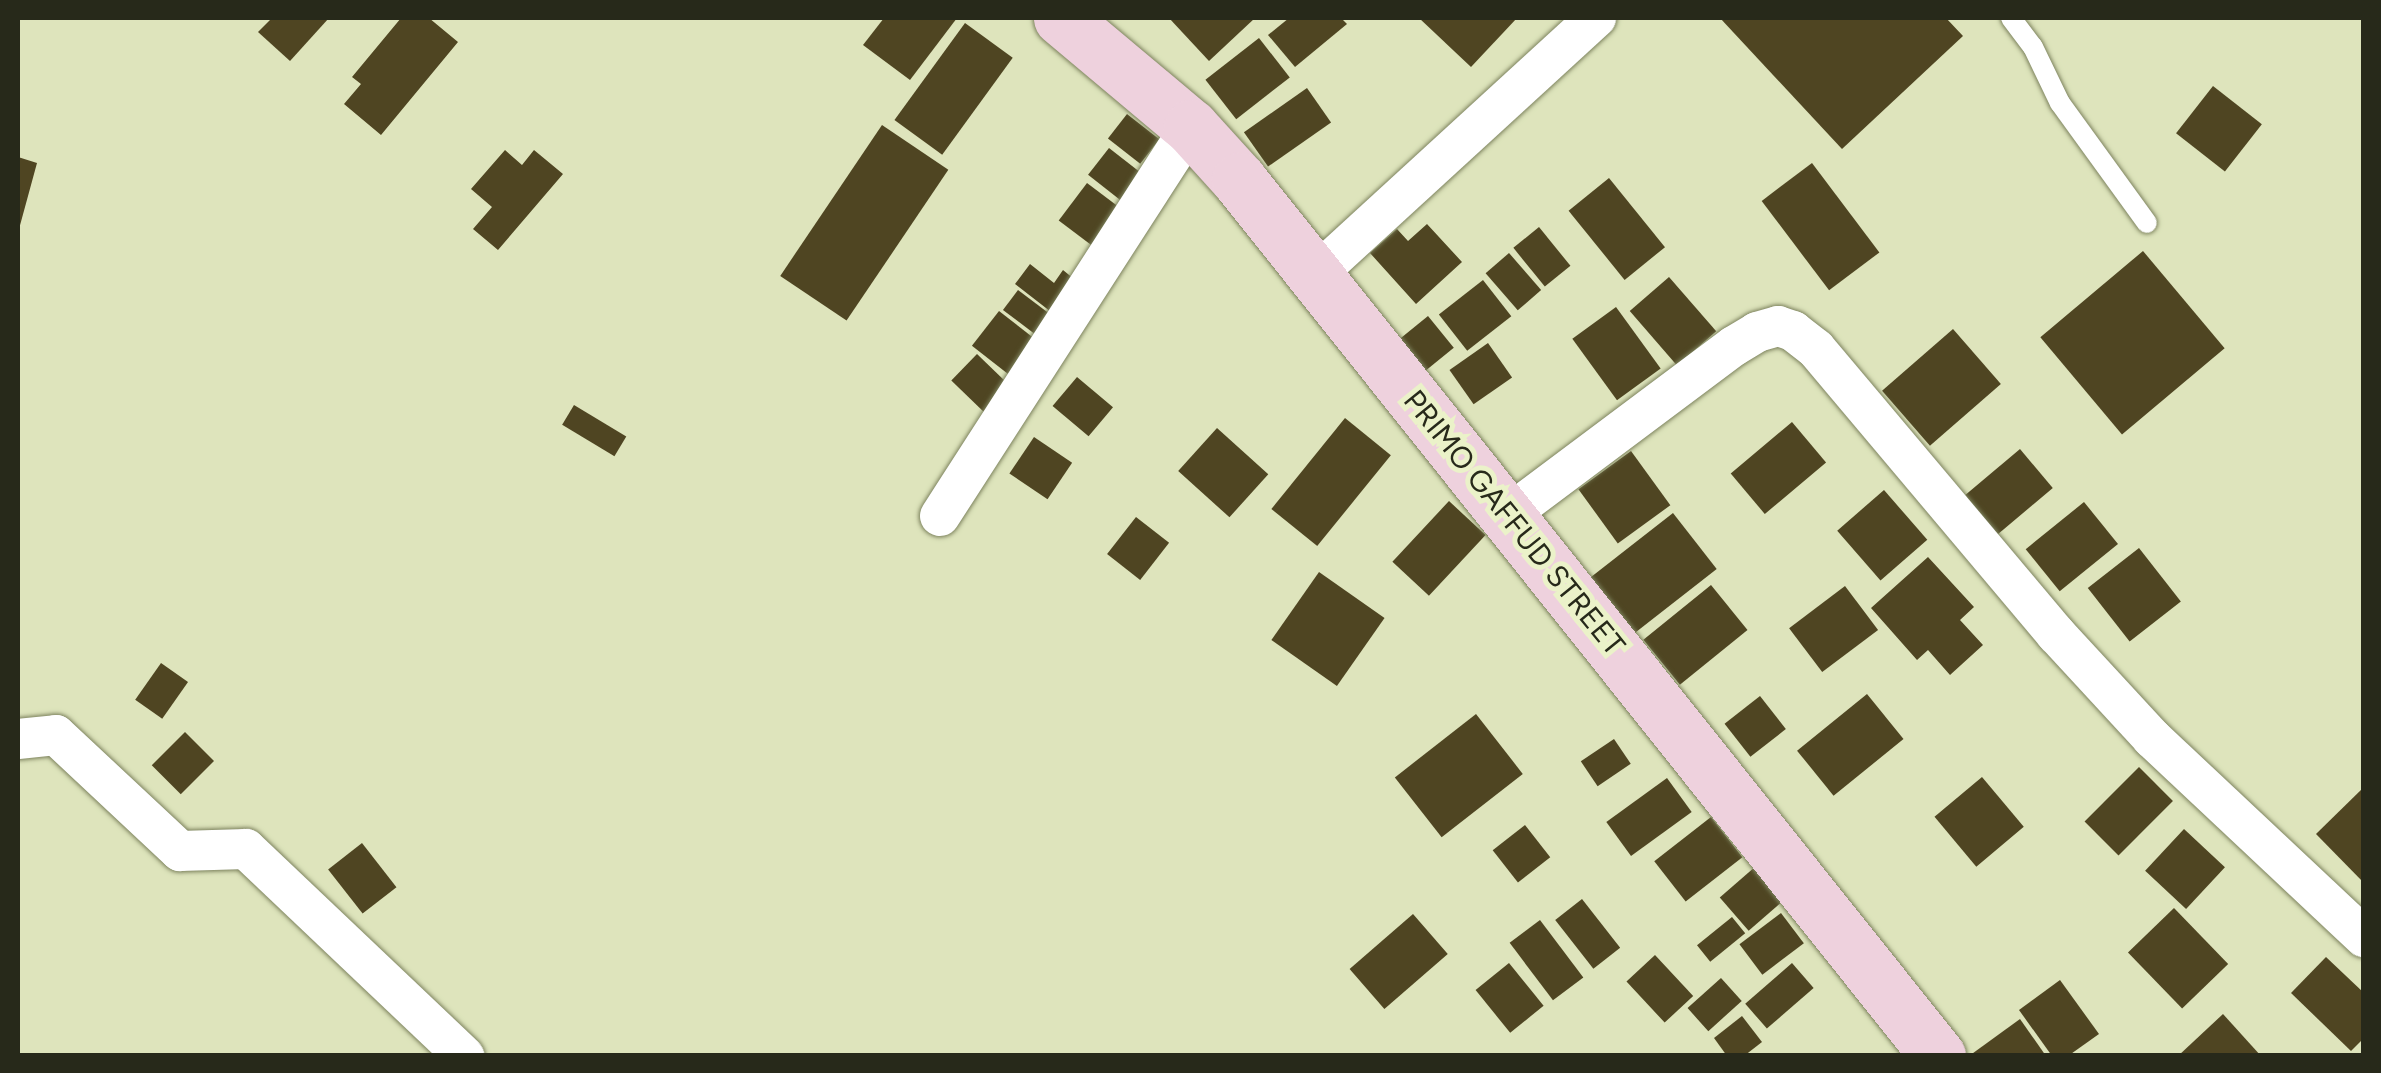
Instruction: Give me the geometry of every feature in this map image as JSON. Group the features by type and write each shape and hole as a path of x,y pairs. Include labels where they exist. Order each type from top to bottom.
{"main road":[{"name":"PRIMO GAFFUD STREET","path":"1061,18 1191,126 1239,180 1312,277 1508,515 1938,1056"}],"street":[{"path":"1312,277 1596,18"},
{"path":"940,516 1191,126"},
{"path":"1508,515 1734,346 1756,332 1778,326 1793,331 1816,349 2056,634 2152,738 2364,937"},
{"path":"18,740 56,736 180,851 246,849 464,1056"}],"lane":[{"path":"2011,18 2033,47 2060,103 2147,223"}],"building":[{"path":"272,18 329,18 290,61 258,32"},
{"path":"401,18 429,18 458,42 381,135 344,104 361,84 352,77"},
{"path":"884,18 957,18 910,80 863,45"},
{"path":"1169,18 1255,18 1209,61"},
{"path":"1289,18 1341,18 1347,24 1295,67 1268,35"},
{"path":"1419,18 1517,18 1471,67"},
{"path":"1720,18 1946,18 1963,36 1842,149"},
{"path":"965,23 1013,58 942,155 894,120"},
{"path":"1259,38 1290,77 1236,119 1205,80"},
{"path":"2213,86 2262,124 2225,171 2176,133"},
{"path":"1307,88 1331,122 1268,167 1244,132"},
{"path":"1127,114 1159,139 1140,164 1108,138"},
{"path":"882,125 948,170 847,321 780,276"},
{"path":"1109,148 1144,175 1123,202 1088,175"},
{"path":"505,150 522,165 534,150 563,174 498,250 473,229 492,207 471,189"},
{"path":"18,157 37,163 19,229 18,229"},
{"path":"1812,163 1879,252 1829,290 1762,201"},
{"path":"1609,178 1665,247 1625,280 1569,211"},
{"path":"1087,183 1126,212 1098,250 1059,221"},
{"path":"1427,224 1462,262 1416,304 1370,253 1397,229 1408,241"},
{"path":"1539,227 1570,266 1545,287 1513,248"},
{"path":"2143,251 2225,348 2122,434 2040,337"},
{"path":"1509,253 1541,290 1518,310 1486,273"},
{"path":"1030,264 1054,283 1063,270 1080,284 1055,315 1015,284"},
{"path":"1669,277 1716,331 1677,365 1630,311"},
{"path":"1483,280 1511,316 1467,351 1439,314"},
{"path":"1018,290 1059,321 1044,341 1003,310"},
{"path":"1616,307 1661,368 1617,400 1572,339"},
{"path":"999,311 1040,343 1013,378 972,346"},
{"path":"1428,316 1454,348 1423,373 1397,341"},
{"path":"1953,329 2001,384 1930,446 1882,391"},
{"path":"1488,343 1512,377 1474,404 1449,370"},
{"path":"977,354 1013,389 987,415 951,381"},
{"path":"1077,377 1113,407 1089,436 1053,406"},
{"path":"574,405 626,436 614,456 562,425"},
{"path":"1345,418 1391,455 1317,546 1271,509"},
{"path":"1792,422 1826,463 1765,514 1731,473"},
{"path":"1217,428 1268,474 1229,517 1178,471"},
{"path":"1034,437 1072,463 1048,499 1009,473"},
{"path":"2020,449 2053,488 1993,538 1960,499"},
{"path":"1631,451 1670,505 1618,543 1578,489"},
{"path":"1884,490 1927,540 1881,580 1837,531"},
{"path":"1449,501 1486,535 1429,596 1392,562"},
{"path":"2084,502 2118,544 2060,591 2026,549"},
{"path":"1673,513 1717,569 1635,633 1591,577"},
{"path":"1136,517 1169,543 1140,580 1107,554"},
{"path":"2139,548 2181,602 2130,642 2088,588"},
{"path":"1928,557 1974,607 1960,620 1983,645 1950,675 1928,650 1917,660 1871,608"},
{"path":"1319,572 1385,618 1337,686 1271,640"},
{"path":"1711,585 1748,630 1680,685 1643,640"},
{"path":"1845,586 1878,630 1822,672 1789,628"},
{"path":"161,663 188,682 162,719 135,700"},
{"path":"1867,694 1904,739 1834,796 1797,751"},
{"path":"1760,696 1786,729 1750,757 1725,724"},
{"path":"1476,714 1523,774 1442,837 1395,777"},
{"path":"185,732 214,761 181,794 152,765"},
{"path":"1614,739 1631,764 1598,786 1581,761"},
{"path":"2139,767 2173,801 2118,855 2085,821"},
{"path":"1982,777 2024,827 1976,867 1935,817"},
{"path":"1667,778 1692,812 1631,856 1606,822"},
{"path":"2364,787 2364,883 2316,834"},
{"path":"1711,817 1742,857 1686,902 1654,861"},
{"path":"1525,825 1550,857 1518,883 1493,850"},
{"path":"2184,829 2225,867 2186,909 2145,871"},
{"path":"362,843 396,887 363,914 328,869"},
{"path":"1756,866 1785,899 1749,931 1720,897"},
{"path":"1582,899 1620,948 1593,969 1555,920"},
{"path":"2174,908 2228,964 2182,1009 2128,952"},
{"path":"1781,913 1804,943 1762,975 1739,944"},
{"path":"1413,914 1448,954 1384,1009 1350,969"},
{"path":"1732,917 1745,933 1710,962 1697,945"},
{"path":"1540,920 1583,978 1553,1000 1510,943"},
{"path":"1655,955 1693,996 1665,1023 1626,982"},
{"path":"2326,957 2364,993 2364,1038 2351,1051 2291,993"},
{"path":"1509,963 1544,1006 1510,1033 1476,990"},
{"path":"1792,963 1814,988 1767,1029 1745,1004"},
{"path":"1721,978 1742,1001 1708,1031 1688,1008"},
{"path":"2060,980 2099,1034 2068,1056 2052,1056 2019,1010"},
{"path":"2223,1014 2261,1056 2178,1056"},
{"path":"1742,1016 1762,1042 1744,1056 1727,1056 1714,1038"},
{"path":"2020,1019 2046,1056 1969,1056"}]}
